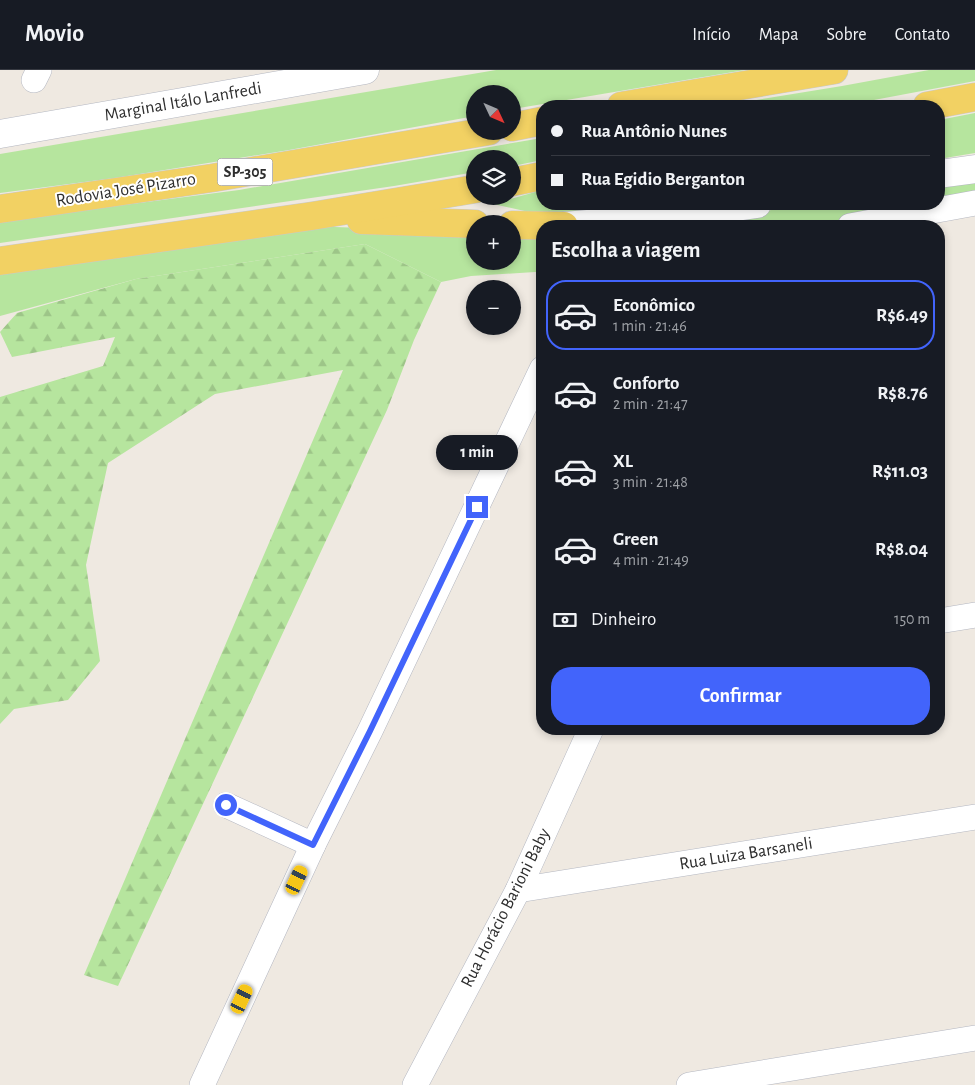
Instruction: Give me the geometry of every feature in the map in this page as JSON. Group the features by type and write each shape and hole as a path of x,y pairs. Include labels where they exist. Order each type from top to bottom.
{"main road":[{"name":"Marginal Itálo Lanfredi","path":"0,134 365,70"},
{"path":"656,100 834,70"},
{"path":"945,103 975,97"},
{"path":"521,125 536,122"},
{"name":"Rodovia José Pizarro","path":"0,209 212,178 466,135"},
{"path":"945,173 975,169"},
{"path":"521,180 536,177"},
{"path":"0,261 312,216 466,190"},
{"path":"634,220 715,210"},
{"path":"312,216 395,222 466,224"},
{"path":"521,225 536,225"}],"street":[{"path":"945,209 975,203"},
{"path":"883,220 937,210"},
{"path":"202,1085 313,845 370,731 536,382"},
{"path":"945,620 975,615"},
{"name":"Rua Horácio Barioni Baby","path":"415,1085 518,890 588,735"},
{"path":"226,805 313,845"},
{"name":"Rua Luiza Barsaneli","path":"518,890 975,817"},
{"path":"689,1085 975,1038"}],"green space":[{"path":"496,70 745,70 567,100 536,100 536,105 521,108 521,85 466,85 466,118 289,150 115,178 0,193 0,154"},
{"path":"929,70 975,70 975,81 874,100 757,100"},
{"path":"975,113 975,153 945,158 945,119"},
{"path":"536,139 536,161 521,164 521,150 472,150"},
{"path":"466,151 466,174 394,186 0,243 0,221 239,190"},
{"path":"975,177 975,197 945,203 945,182"},
{"path":"536,192 536,210 618,210 566,216 529,212 498,205 521,205 521,196"},
{"path":"771,210 904,210 849,220 707,220"},
{"path":"307,226 466,232 466,270 521,270 521,233 536,234 536,272 471,276 441,282 365,244 136,279 0,316 0,272"},
{"path":"365,244 441,282 414,340 387,410 118,986 84,975 343,370 215,394 108,463 86,565 100,661 68,700 14,709 0,724 0,397 103,366 115,337 12,357 0,332 17,313 136,279"}],"route":[{"path":"226,805 313,845 370,731 477,507"}]}
